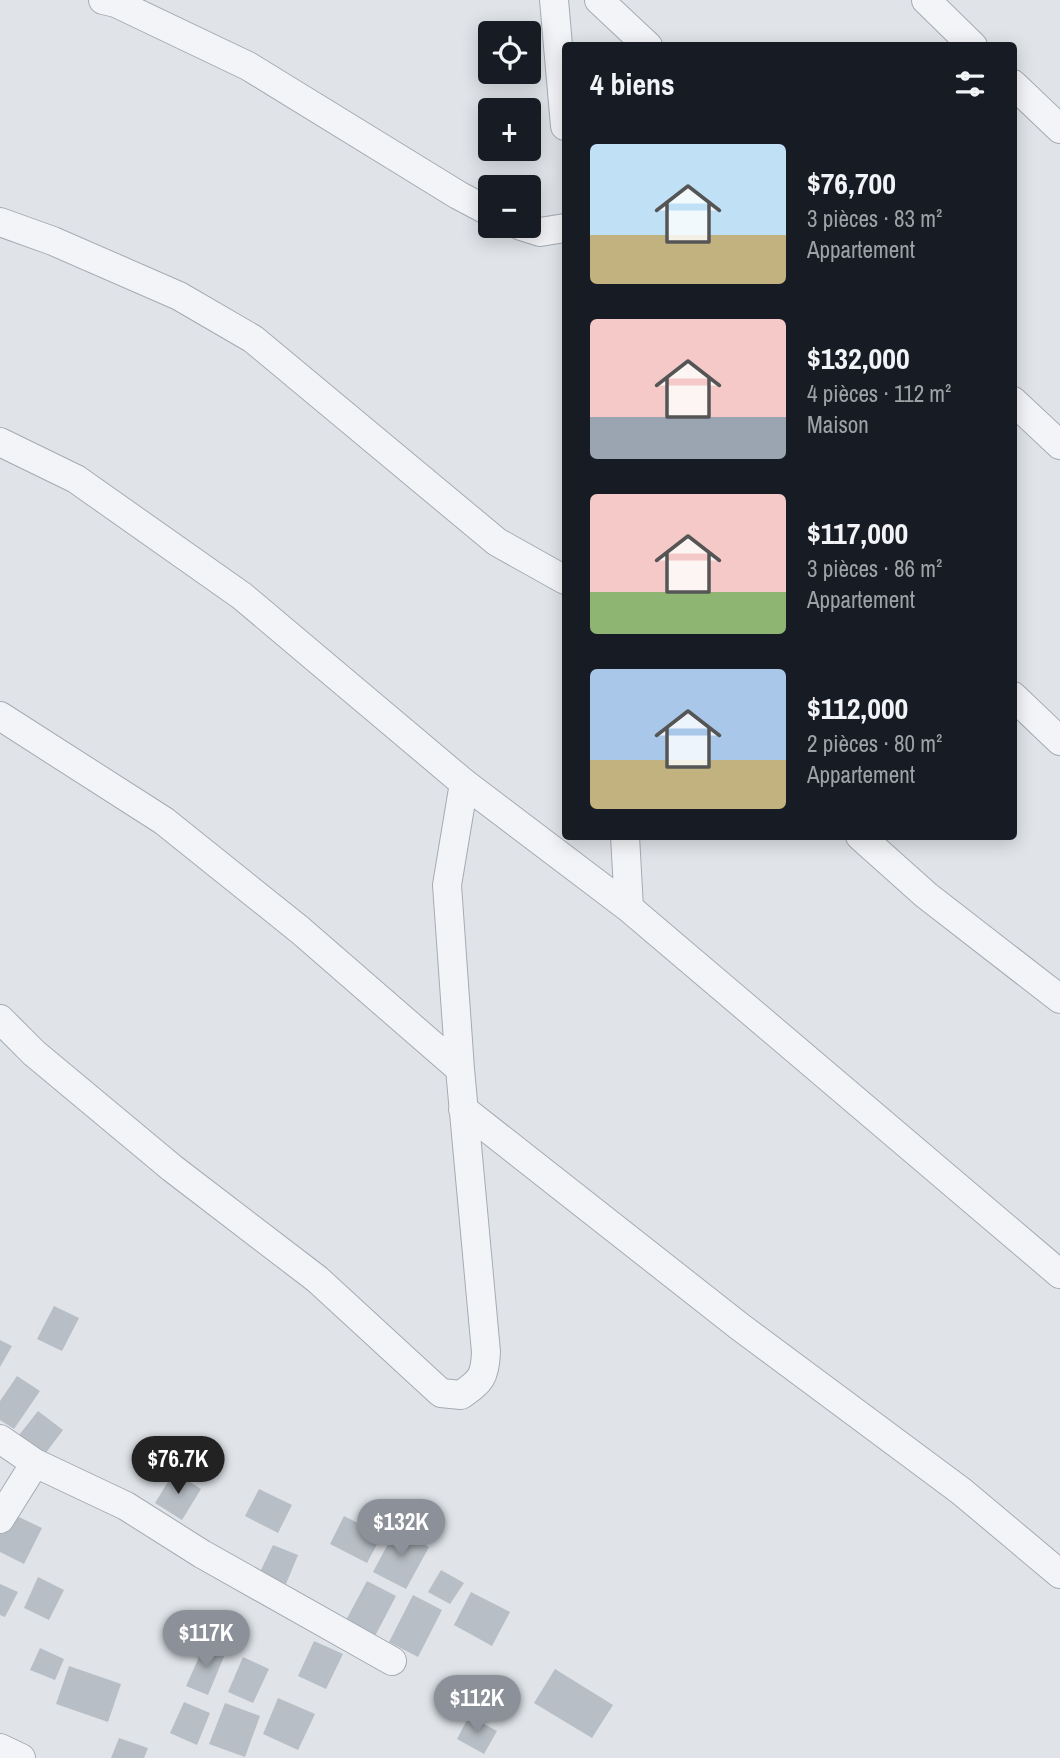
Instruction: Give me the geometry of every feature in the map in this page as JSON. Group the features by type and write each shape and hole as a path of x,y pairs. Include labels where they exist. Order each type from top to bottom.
{"street":[{"path":"103,0 116,3 248,66 478,206"},
{"path":"554,0 562,92"},
{"path":"599,0 644,42"},
{"path":"926,0 969,42"},
{"path":"1017,88 1060,130"},
{"path":"0,222 53,241 179,296 253,339 497,542 562,578"},
{"path":"541,232 562,228"},
{"path":"1017,405 1060,445"},
{"path":"0,442 76,479 242,596 464,783 629,908 1060,1274"},
{"path":"1017,700 1060,741"},
{"path":"0,716 164,821 300,930 460,1069"},
{"path":"0,1020 34,1053 172,1168 317,1279 440,1393 461,1395 478,1383 486,1370 447,885 464,783"},
{"path":"625,840 629,908"},
{"path":"864,840 926,895 1060,999"},
{"path":"463,1109 738,1325 961,1490 1060,1574"},
{"path":"0,1439 35,1463 125,1506 202,1554 392,1661"},
{"path":"0,1518 35,1463"},
{"path":"0,1748 21,1758"}],"building":[{"path":"54,1306 79,1318 62,1351 37,1339"},
{"path":"0,1340 12,1346 0,1367"},
{"path":"17,1376 40,1391 14,1429 0,1420 0,1401"},
{"path":"38,1411 63,1430 42,1458 16,1439"},
{"path":"174,1472 201,1489 182,1520 155,1503"},
{"path":"259,1489 292,1505 278,1533 245,1516"},
{"path":"0,1508 42,1528 24,1564 0,1552"},
{"path":"344,1516 382,1535 367,1563 330,1544"},
{"path":"396,1529 429,1547 406,1589 373,1572"},
{"path":"273,1545 298,1555 286,1584 260,1572"},
{"path":"441,1570 464,1583 450,1604 428,1592"},
{"path":"38,1577 64,1590 49,1620 24,1608"},
{"path":"367,1581 396,1596 374,1638 345,1622"},
{"path":"0,1584 18,1592 5,1617 0,1615"},
{"path":"471,1592 510,1612 492,1646 454,1625"},
{"path":"413,1595 442,1610 418,1657 389,1642"},
{"path":"314,1641 343,1654 326,1689 298,1676"},
{"path":"204,1646 225,1654 208,1695 186,1686"},
{"path":"40,1648 64,1659 55,1680 30,1670"},
{"path":"243,1657 269,1669 253,1703 228,1692"},
{"path":"69,1666 121,1684 108,1722 56,1704"},
{"path":"555,1669 613,1705 592,1738 534,1703"},
{"path":"278,1698 315,1714 298,1750 263,1734"},
{"path":"184,1702 210,1713 197,1745 170,1733"},
{"path":"225,1703 260,1716 245,1757 209,1744"},
{"path":"469,1716 497,1731 484,1754 457,1739"},
{"path":"119,1738 148,1748 144,1758 111,1758"}]}
